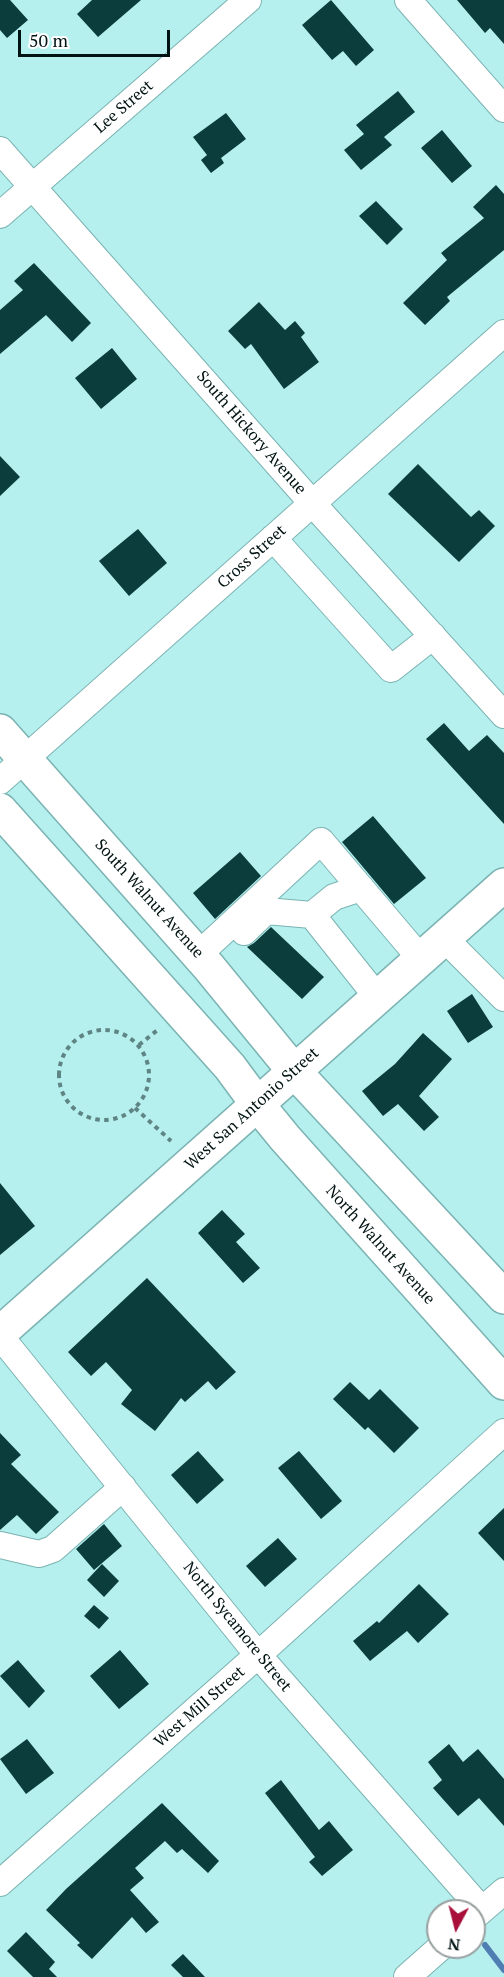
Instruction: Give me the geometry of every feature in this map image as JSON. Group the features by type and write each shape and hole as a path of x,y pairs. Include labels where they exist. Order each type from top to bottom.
{"main road":[{"name":"South Walnut Avenue","path":"0,731 203,960 294,1071"},
{"path":"0,810 230,1067 258,1106"},
{"name":"West San Antonio Street","path":"0,1335 504,885"},
{"path":"294,1071 504,1297"},
{"name":"North Walnut Avenue","path":"258,1106 504,1383"}],"street":[{"name":"Lee Street","path":"0,215 248,0"},
{"path":"408,0 504,109"},
{"name":"South Hickory Avenue","path":"0,150 313,504 433,636 502,707"},
{"name":"Cross Street","path":"0,781 504,333"},
{"path":"273,538 391,669 433,636"},
{"path":"203,960 321,841 361,888 433,948 504,998"},
{"path":"203,960 266,911 312,915 334,897 361,888"},
{"path":"312,915 378,998"},
{"name":"North Sycamore Street","path":"0,1335 258,1655 465,1899"},
{"name":"West Mill Street","path":"0,1883 258,1655 504,1432"},
{"path":"0,1545 39,1554 53,1549 123,1487"},
{"path":"486,1907 504,1891"},
{"path":"407,1977 427,1959"}],"path":[{"path":"139,1045 160,1028"},
{"path":"100,1029 114,1030 128,1036 139,1045 147,1058 150,1074 148,1089 141,1103 129,1113 115,1119 99,1120 85,1116 72,1107 63,1095 59,1081 59,1066 64,1053 73,1041 85,1033 100,1029"},
{"path":"135,1108 171,1141"}],"building":[{"path":"0,0 10,0 28,20 7,38 0,30"},
{"path":"92,0 141,0 98,37 77,14"},
{"path":"331,0 374,50 356,66 343,51 332,60 302,25"},
{"path":"457,0 504,0 504,44 490,28 485,33"},
{"path":"398,91 415,112 384,137 392,145 361,170 344,150 364,134 356,125"},
{"path":"226,113 246,139 221,158 224,163 211,173 201,160 207,155 193,137"},
{"path":"442,130 472,166 452,183 421,148"},
{"path":"496,185 504,194 504,250 447,297 450,301 425,325 403,303 447,260 441,253 484,218 473,207"},
{"path":"376,201 403,229 387,245 359,216"},
{"path":"34,263 91,323 72,342 46,315 0,354 0,310 23,290 14,281"},
{"path":"259,302 285,330 295,321 305,333 301,337 319,362 284,389 251,344 245,349 228,331"},
{"path":"112,348 137,379 101,409 75,378"},
{"path":"0,456 20,477 0,496"},
{"path":"418,464 471,517 479,510 495,526 459,562 388,494"},
{"path":"138,529 167,563 129,596 99,561"},
{"path":"444,723 469,751 487,735 504,753 504,824 426,739"},
{"path":"373,816 426,878 394,904 342,842"},
{"path":"240,852 261,876 215,919 193,893"},
{"path":"271,927 324,977 302,999 247,947"},
{"path":"472,994 493,1027 468,1043 447,1011"},
{"path":"423,1033 452,1059 419,1096 439,1117 424,1131 398,1104 383,1116 362,1091 395,1064"},
{"path":"0,1183 35,1226 0,1255"},
{"path":"222,1210 245,1234 236,1242 260,1268 243,1283 198,1233"},
{"path":"147,1278 236,1372 216,1390 208,1381 185,1402 181,1398 155,1431 121,1404 132,1390 106,1362 91,1376 68,1352"},
{"path":"350,1382 369,1400 380,1389 419,1428 394,1453 368,1427 365,1430 333,1399"},
{"path":"0,1433 21,1455 11,1464 59,1512 36,1534 17,1515 0,1530"},
{"path":"198,1451 224,1480 197,1504 171,1475"},
{"path":"299,1451 342,1501 321,1519 278,1468"},
{"path":"504,1508 504,1561 478,1533"},
{"path":"104,1524 122,1546 94,1570 76,1549"},
{"path":"278,1538 297,1559 265,1587 246,1566"},
{"path":"102,1564 119,1581 104,1597 87,1580"},
{"path":"419,1584 449,1614 418,1643 407,1631 370,1661 353,1641 377,1621 379,1623"},
{"path":"94,1605 109,1618 99,1629 84,1616"},
{"path":"120,1650 149,1684 119,1709 90,1676"},
{"path":"18,1660 45,1691 29,1708 0,1676"},
{"path":"27,1739 54,1773 26,1794 0,1759"},
{"path":"449,1744 463,1762 478,1749 504,1779 504,1826 479,1798 458,1816 433,1788 442,1780 428,1762"},
{"path":"281,1780 319,1830 329,1821 353,1850 322,1876 309,1862 315,1857 265,1793"},
{"path":"162,1803 219,1861 208,1873 182,1849 177,1853 165,1841 135,1868 144,1878 130,1890 159,1922 146,1933 132,1917 92,1959 77,1945 80,1943 46,1910 66,1889"},
{"path":"26,1932 55,1962 49,1969 57,1977 33,1977 7,1951"},
{"path":"183,1954 205,1977 183,1977 171,1965"}],"waterway":[{"path":"486,1946 504,1970"}]}
